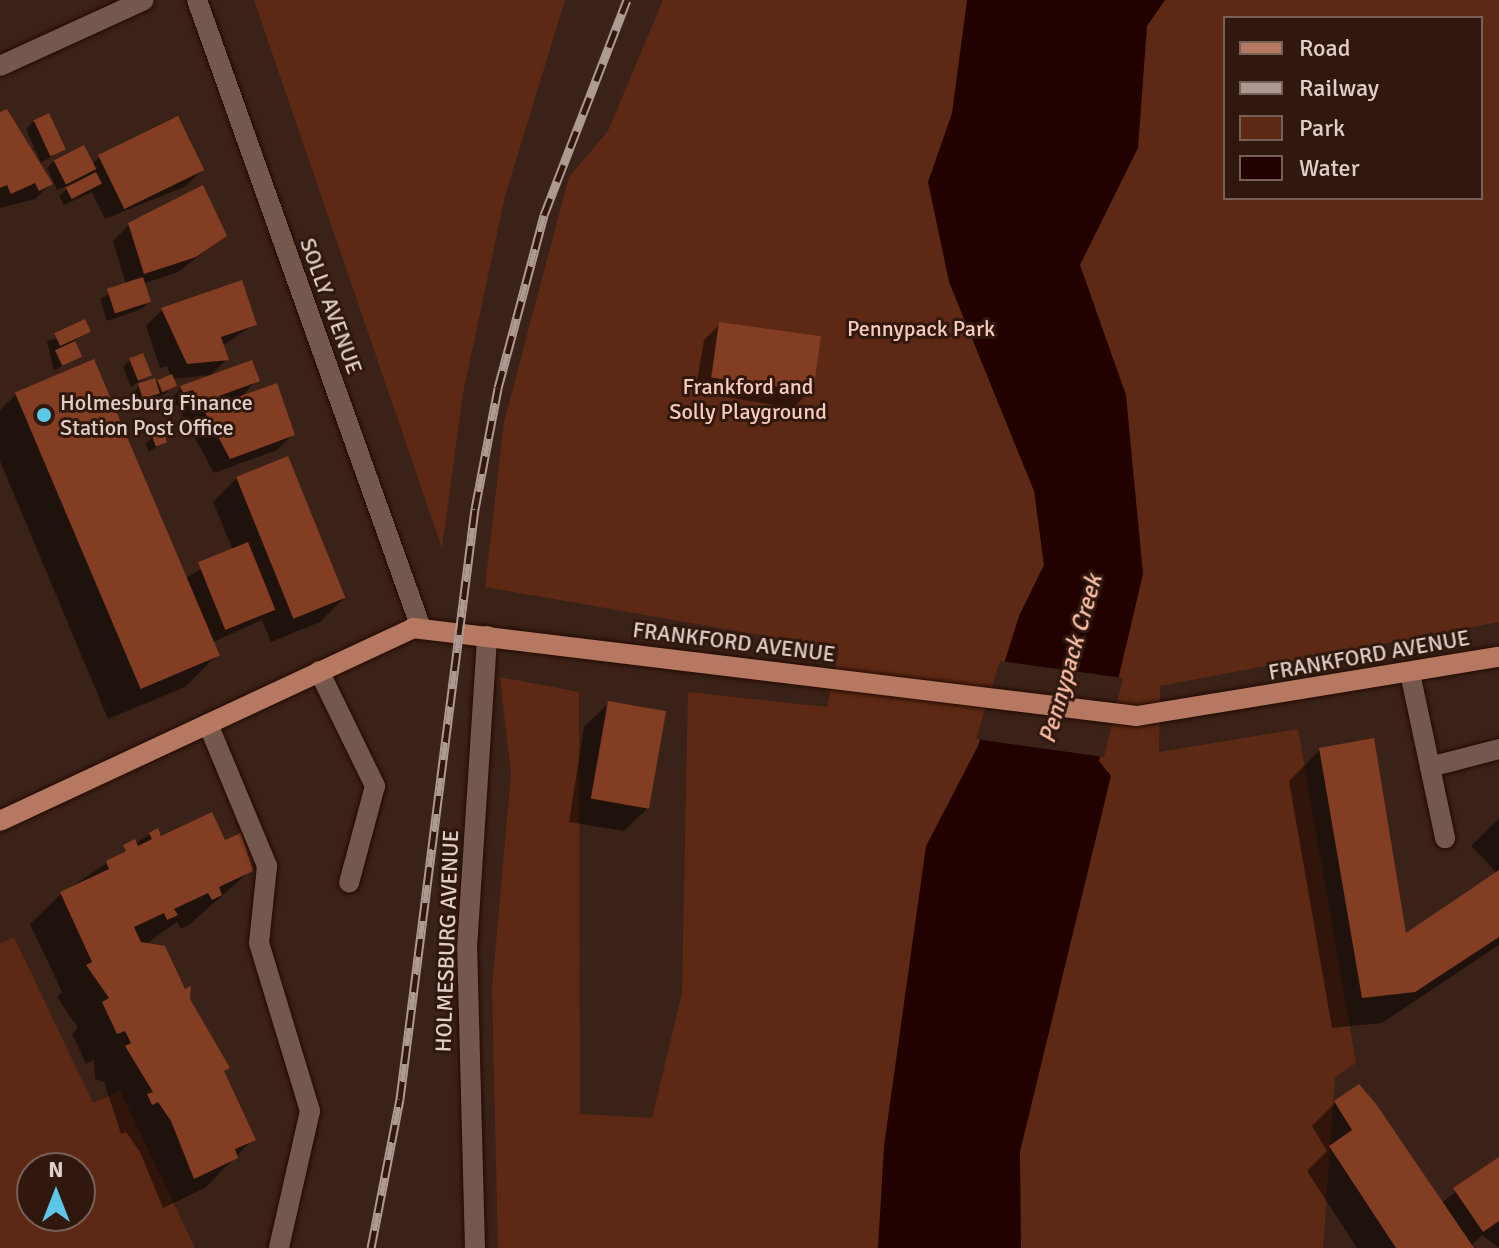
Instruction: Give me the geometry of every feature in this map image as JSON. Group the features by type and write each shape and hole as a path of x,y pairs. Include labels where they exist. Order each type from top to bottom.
{"main road":[{"name":"FRANKFORD AVENUE","path":"0,821 319,671 421,628 1120,715 1499,657"}],"street":[{"path":"0,66 144,0"},
{"name":"SOLLY AVENUE","path":"197,0 421,628"},
{"name":"HOLMESBURG AVENUE","path":"475,1248 467,948 487,636"},
{"path":"319,671 375,786 349,883"},
{"path":"1410,673 1445,838"},
{"path":"208,724 267,866 259,943 310,1111 279,1248"},
{"path":"1430,767 1499,749"}],"green space":[{"path":"254,0 565,0 505,196 463,393 442,548"},
{"name":"Pennypack Park","path":"663,0 1499,0 1499,622 1160,686 1159,752 1298,729 1356,1063 1335,1077 1323,1248 498,1248 492,989 511,774 500,677 579,692 580,1114 652,1118 682,993 688,692 827,707 839,649 485,587 504,422 569,177 608,131"},
{"path":"14,937 93,1103 120,1091 195,1248 0,1248 0,944"}],"water":[{"name":"Pennypack Creek","path":"967,0 1165,0 1147,26 1138,148 1080,265 1126,395 1143,574 1099,761 1111,776 1020,1152 1021,1248 878,1248 884,1146 926,846 978,746 1019,616 1044,565 1034,491 949,282 928,182 952,113"}],"pier":[{"path":"1000,661 1123,678 1104,757 976,739"}],"building":[{"path":"7,109 53,184 39,191 35,183 11,194 7,185 0,188 0,112"},
{"path":"49,113 66,149 50,156 34,120"},
{"path":"178,116 204,170 124,209 98,155"},
{"path":"84,145 96,169 66,184 54,160"},
{"path":"96,172 102,184 72,199 66,187"},
{"path":"203,185 227,236 196,257 144,274 128,223"},
{"path":"143,277 151,302 115,313 107,289"},
{"path":"242,280 257,325 221,337 229,360 187,364 161,308"},
{"path":"85,319 91,332 60,346 54,333"},
{"path":"719,322 821,336 813,392 711,377"},
{"path":"75,341 82,356 62,366 55,350"},
{"path":"143,353 152,375 138,381 129,359"},
{"path":"94,359 220,655 141,689 15,393"},
{"path":"252,360 260,381 219,396 221,403 277,383 295,435 230,459 193,390 183,393 180,386"},
{"path":"172,374 177,386 162,392 157,380"},
{"path":"155,378 160,393 143,399 138,384"},
{"path":"163,431 167,442 156,446 152,435"},
{"path":"288,456 345,598 293,619 236,477"},
{"path":"248,542 275,610 225,630 198,562"},
{"path":"608,701 666,711 649,809 591,798"},
{"path":"1374,738 1406,933 1499,870 1499,937 1415,992 1362,998 1319,748"},
{"path":"212,812 225,840 241,833 253,871 219,887 222,895 212,900 208,893 174,909 178,915 167,920 164,913 134,927 141,942 165,946 185,989 191,986 190,999 230,1068 224,1071 256,1140 235,1149 238,1158 194,1179 171,1121 158,1102 152,1105 147,1094 153,1092 125,1046 131,1043 125,1031 117,1034 102,1002 109,998 86,965 92,962 60,892 109,869 106,861 126,851 123,845 135,839 138,846 152,839 149,833 158,828 161,836"},
{"path":"1359,1084 1376,1104 1474,1248 1396,1248 1329,1146 1352,1130 1334,1101"},
{"path":"1499,1157 1499,1221 1483,1232 1453,1188"}],"railway":[{"path":"371,1248 400,1099 475,509 498,388 544,215 627,0"}],"place":[{"name":"Holmesburg Finance Station Post Office","path":"44,415"}],"park label":[{"name":"Frankford and Solly Playground","path":"748,398"}]}
